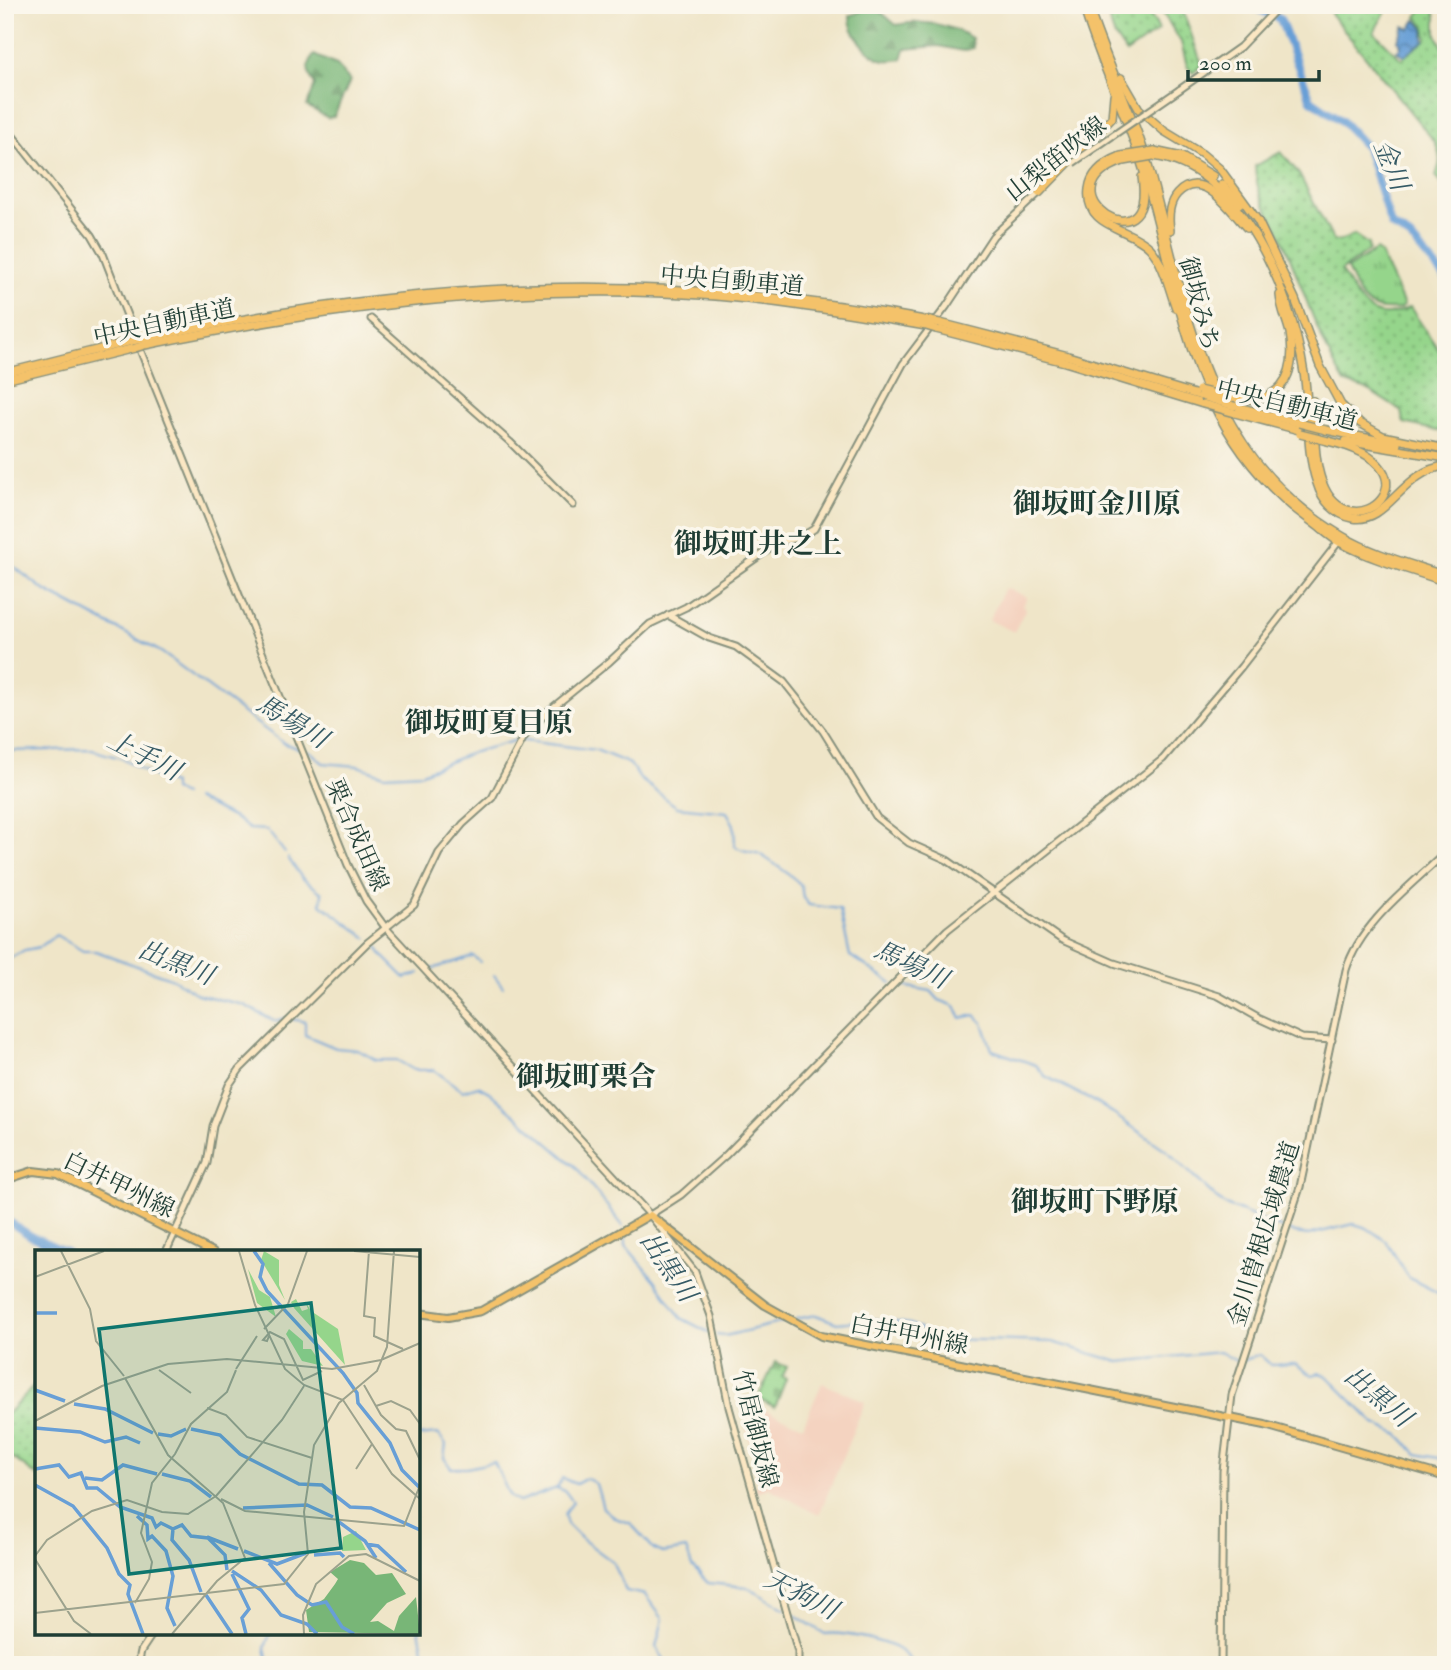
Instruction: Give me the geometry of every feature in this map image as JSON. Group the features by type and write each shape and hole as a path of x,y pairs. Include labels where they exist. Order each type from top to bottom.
{"highway":[{"name":"御坂みち","path":"1083,5 1133,138 1188,332"},
{"name":"御坂みち","path":"1088,5 1148,165 1199,375 1236,444 1280,496 1340,539 1388,564 1446,582"},
{"path":"1099,36 1139,109 1164,131 1202,154 1220,169 1258,221 1327,382 1350,415 1383,436 1446,450"},
{"path":"1039,193 1112,118 1115,99 1111,82"},
{"path":"1122,158 1098,177 1093,195 1096,207 1114,220 1126,220 1136,214 1142,203 1142,178 1133,138"},
{"path":"1188,332 1158,259 1150,248 1102,222 1089,203 1090,183 1095,174 1122,158 1154,154 1182,157 1213,176 1230,191 1270,244"},
{"path":"1154,154 1177,160 1207,177 1229,199 1254,236 1280,293 1300,350 1315,476 1329,505 1350,518 1371,516 1415,476 1446,466"},
{"path":"1188,332 1169,226 1168,211 1175,196 1183,188 1193,186 1213,192 1254,236"},
{"path":"1290,291 1309,374 1317,458 1322,481 1334,502 1343,509 1362,512 1378,503 1386,489 1384,470 1366,452 1327,436 1299,429"},
{"name":"中央自動車道","path":"5,373 138,344 323,312 493,294 665,293 831,306 842,304 1069,356 1201,397"},
{"path":"1201,397 1233,406 1266,398 1278,390 1286,378 1291,346 1280,293"},
{"name":"中央自動車道","path":"831,306 847,312 928,324"},
{"name":"中央自動車道","path":"938,326 1233,406 1299,429"},
{"name":"中央自動車道","path":"5,380 138,344"},
{"name":"中央自動車道","path":"1233,406 1267,422 1446,458"},
{"name":"中央自動車道","path":"1327,436 1446,450"},
{"name":"御坂みち","path":"1340,539 1446,576"}],"main road":[{"name":"白井甲州線","path":"5,1180 33,1171 58,1174 209,1250"},
{"path":"420,1313 455,1317 481,1311 650,1215"},
{"name":"白井甲州線","path":"650,1215 788,1320 836,1341 1230,1417 1446,1477"}],"street":[{"name":"山梨笛吹線","path":"167,1250 207,1163 214,1126 234,1076 385,927 414,905 439,853 492,798 523,740 546,713 609,662 637,634 732,578 779,542 799,538 814,529 894,380 993,236 1073,163 1240,47 1280,5"},
{"name":"栗合成田線","path":"5,126 92,235 103,254 358,886 385,927 650,1215"},
{"path":"371,319 510,442 573,505"},
{"path":"650,1215 681,1195 724,1156 937,939 1163,759 1241,667 1340,539"},
{"path":"668,615 709,638 736,647 784,682 823,731 877,818 909,843 947,860 1062,940 1114,963 1219,996 1302,1038 1332,1040"},
{"name":"金川曽根広域農道","path":"1221,1665 1223,1471 1232,1395 1300,1186 1353,953 1370,928 1446,852"},
{"name":"竹居御坂線","path":"650,1215 695,1272 706,1297 729,1407 786,1609 799,1665"},
{"path":"138,1665 141,1651 152,1635"}],"shaded area":[{"path":"1005,588 1027,597 1023,606 1026,608 1014,632 989,620"},
{"path":"822,1383 865,1402 819,1515 769,1488 756,1492 755,1486 760,1485 767,1458 753,1452 745,1425 754,1405 803,1426"}],"green space":[{"path":"863,5 873,5 896,25 925,23 954,29 972,38 973,48 963,51 939,46 905,49 902,59 878,58 856,35 851,22 850,16 862,11"},
{"path":"1104,5 1137,8 1155,21 1159,30 1126,53 1115,37"},
{"path":"1158,5 1181,5 1202,65 1193,73 1187,66 1181,42"},
{"path":"1327,5 1389,5 1374,32 1401,59 1427,39 1425,26 1417,17 1422,8 1417,5 1432,5 1436,16 1436,33 1446,54 1446,190 1436,176 1441,159 1435,142 1333,17"},
{"path":"314,55 337,65 350,81 334,116 328,118 307,106 315,85 308,70"},
{"path":"1281,152 1299,174 1333,240 1340,241 1354,235 1368,244 1369,250 1341,271 1360,301 1376,312 1386,314 1397,313 1410,307 1446,361 1446,433 1404,423 1401,411 1368,390 1345,383 1335,366 1283,240 1258,189 1255,166"},
{"path":"1376,250 1380,253 1404,305 1399,309 1370,306 1360,296 1347,269"},
{"path":"775,1362 787,1367 782,1377 786,1379 775,1407 758,1398"},
{"path":"35,1386 35,1474 5,1452 5,1416"}],"water":[{"path":"1416,20 1424,28 1424,41 1404,56 1397,51 1401,46 1398,40 1404,26 1410,29"}],"waterway":[{"name":"金川","path":"1249,5 1280,19 1311,100 1342,121 1367,148 1391,225 1410,237 1446,279"},
{"name":"馬場川","path":"5,560 44,590 161,652 285,744 311,752 323,763 358,766 385,775 422,773 471,753 517,740 596,750 630,764 640,779 677,807 727,812 734,825 735,846 761,855 787,873 801,885 803,898 809,905 840,909 850,956 892,983"},
{"name":"上手川","path":"5,751 93,749 125,760 173,784 173,790 183,795"},
{"name":"上手川","path":"195,799 238,820 249,829 267,830 285,853"},
{"name":"上手川","path":"288,858 302,878 322,893 321,904 367,938"},
{"name":"出黒川","path":"5,961 25,950 40,947 56,935 83,951 96,951 173,979 197,994 244,1005 274,1021 287,1018"},
{"name":"上手川","path":"374,942 382,955 405,978 420,973"},
{"name":"上手川","path":"429,970 473,956 480,962"},
{"name":"上手川","path":"494,975 503,987"},
{"name":"馬場川","path":"897,985 931,991 939,1000 955,1006 961,1018 975,1015 983,1023 992,1050 1036,1065 1045,1076 1100,1105 1166,1150 1223,1204 1295,1233 1308,1235 1354,1224 1367,1228 1386,1241 1409,1278 1446,1297"},
{"name":"出黒川","path":"292,1019 305,1022 305,1035 336,1048 358,1050 376,1060 397,1060 414,1070 434,1070 463,1091 478,1086 489,1092 577,1168 623,1226"},
{"path":"5,1219 31,1236 62,1250"},
{"name":"出黒川","path":"625,1231 626,1246 655,1280 681,1318 712,1334"},
{"name":"出黒川","path":"796,1319 816,1315 837,1323 875,1319 910,1324 940,1339 1052,1342 1119,1362 1220,1352 1238,1362 1260,1355 1271,1365 1295,1364 1312,1375 1320,1373 1327,1376 1375,1424 1399,1435 1417,1454 1439,1458 1446,1463"},
{"name":"出黒川","path":"717,1335 725,1336 787,1321"},
{"path":"420,1436 438,1434 446,1444 444,1458 451,1468 467,1468 494,1462 510,1497 519,1502 557,1488 565,1491 573,1502 564,1514 567,1524 613,1562 626,1591 645,1595 663,1619 656,1647 668,1665"},
{"name":"天狗川","path":"557,1488 562,1478 576,1484 587,1478 596,1484 603,1508 615,1518 630,1523 654,1549 663,1553 686,1549 692,1566 708,1583 747,1587 785,1609"},
{"name":"天狗川","path":"790,1612 825,1634 852,1635 892,1647 916,1665"},
{"path":"420,1634 426,1665"},
{"path":"269,1635 265,1648 269,1665"}],"district":[{"name":"御坂町金川原","path":"1097,504"},
{"name":"御坂町井之上","path":"758,544"},
{"name":"御坂町夏目原","path":"489,723"},
{"name":"御坂町栗合","path":"586,1077"},
{"name":"御坂町下野原","path":"1095,1202"}]}
